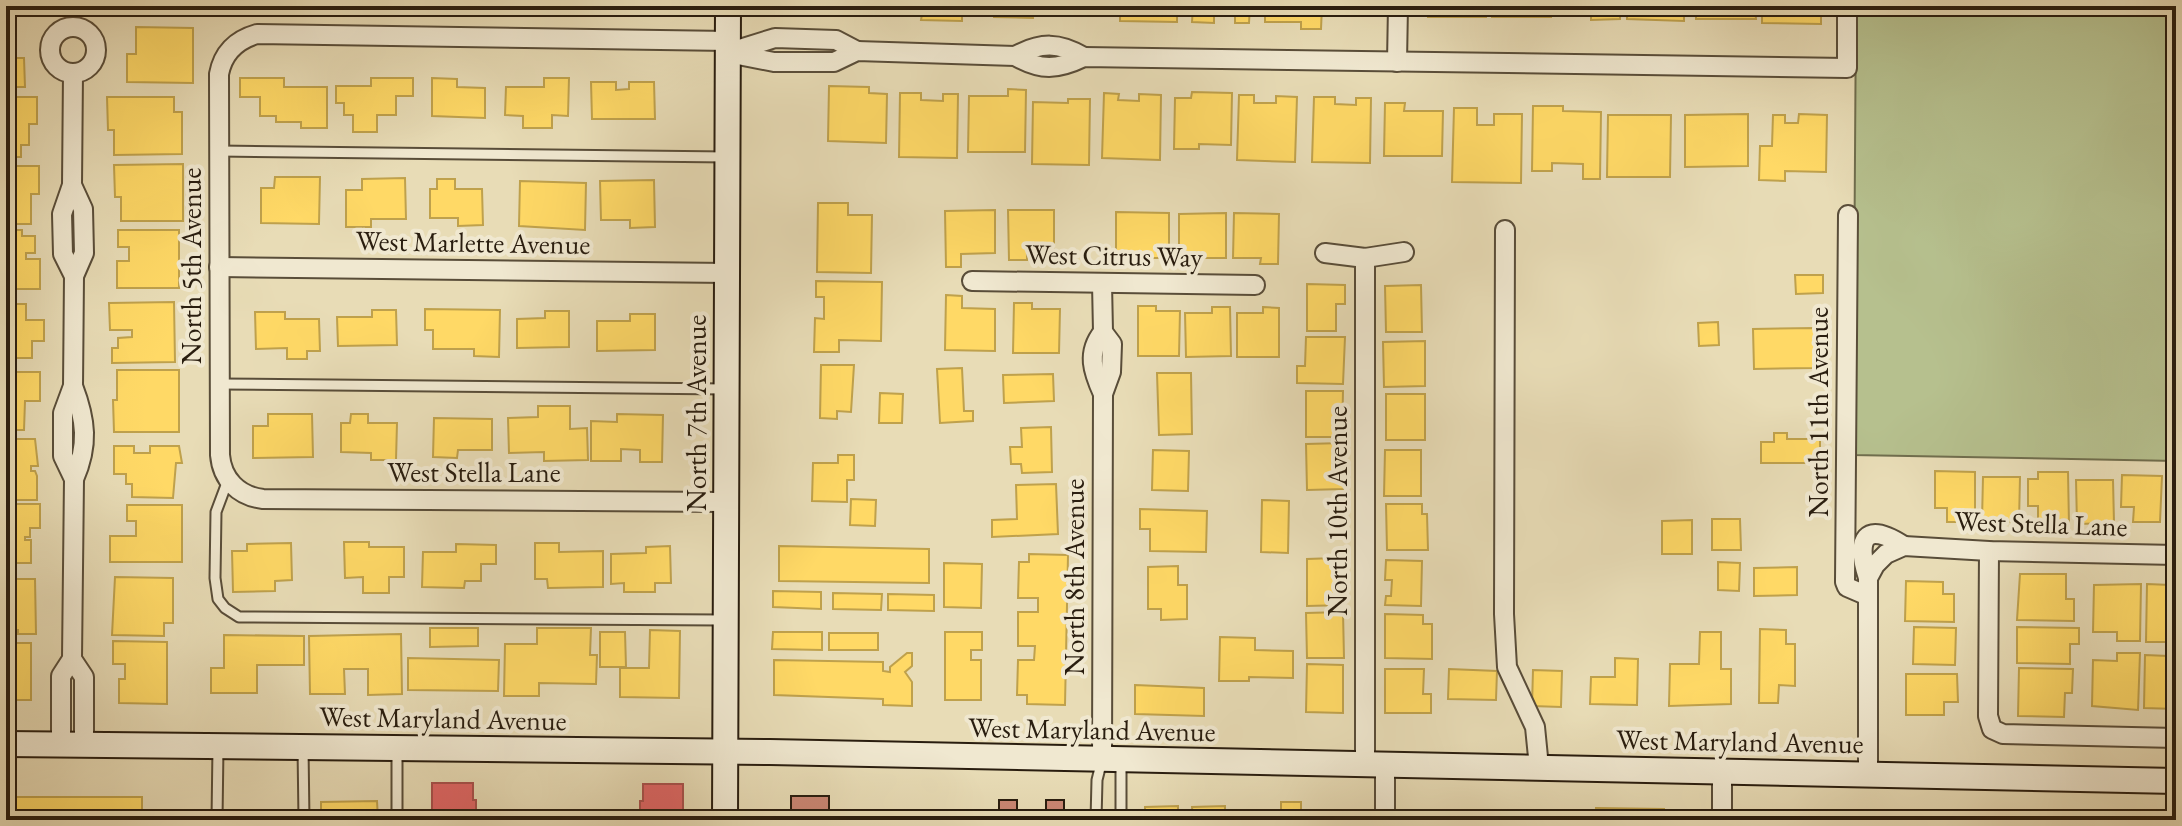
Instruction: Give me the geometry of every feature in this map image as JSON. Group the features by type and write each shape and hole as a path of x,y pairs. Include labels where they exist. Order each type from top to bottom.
{"street":[{"name":"North 7th Avenue","path":"725,820 728,6"},
{"path":"1397,62 1398,6"},
{"path":"728,47 775,38 820,39 836,40 857,51 1015,56 1033,66 1064,66 1084,57 1847,68 1847,6"},
{"name":"North 5th Avenue","path":"228,480 220,455 219,384 219,74 227,52 243,39 262,34 728,47"},
{"path":"820,39 820,62"},
{"path":"728,47 774,62 834,62 857,51"},
{"path":"73,73 72,185 62,214 63,254 74,276 73,386 63,413 63,456 74,479 72,659 61,676 73,744"},
{"name":"North 11th Avenue","path":"1848,215 1845,582 1847,587 1868,587"},
{"path":"1505,230 1505,640 1507,667 1535,727 1539,767"},
{"path":"1325,253 1365,258 1404,252"},
{"name":"North 10th Avenue","path":"1365,258 1375,763 1385,820"},
{"name":"West Marlette Avenue","path":"219,267 727,273"},
{"name":"West Citrus Way","path":"972,281 1255,285"},
{"name":"North 8th Avenue","path":"1102,283 1103,332 1094,343 1093,371 1103,394 1111,760"},
{"name":"West Stella Lane","path":"228,480 243,493 258,498 726,502"},
{"name":"West Stella Lane","path":"1868,587 1861,557 1862,543 1870,535 1887,535 1904,546 2176,555"},
{"path":"1989,551 1988,716 1992,729 2003,734 2176,738"},
{"path":"1868,587 1868,773"},
{"name":"West Maryland Avenue","path":"6,744 725,751 2176,781"},
{"path":"1722,771 1722,820"}],"lane":[{"path":"219,151 727,157"},
{"path":"219,384 726,389"},
{"path":"228,480 216,512 215,578 218,599 239,617 725,620"},
{"path":"217,820 218,746"},
{"path":"303,747 304,820"},
{"path":"397,748 397,820"},
{"path":"1096,820 1097,780 1111,760"},
{"path":"1111,760 1121,820"}],"green space":[{"path":"1856,6 2176,6 2176,461 1853,455"}],"building: Homes":[{"path":"109,6 144,6 134,15 124,16"},
{"path":"832,6 873,6 872,12 832,10"},
{"path":"904,6 962,6 962,21 921,20 922,14 904,14"},
{"path":"976,6 1034,6 1033,18 994,17 994,11 976,11"},
{"path":"1048,6 1106,6 1106,16 1084,16 1084,8 1063,8 1063,15 1048,15"},
{"path":"1120,6 1177,6 1177,22 1120,21"},
{"path":"1193,6 1250,6 1249,23 1235,23 1235,16 1214,16 1214,23 1192,22"},
{"path":"1265,6 1322,6 1321,29 1301,29 1301,22 1265,22"},
{"path":"1428,6 1486,6 1486,17 1428,17"},
{"path":"1492,6 1551,6 1551,17 1492,17"},
{"path":"1561,6 1620,6 1620,19 1591,20 1591,11 1561,12"},
{"path":"1627,6 1684,6 1684,21 1627,19"},
{"path":"1696,6 1755,6 1756,19 1696,19"},
{"path":"1762,6 1821,6 1821,24 1762,23"},
{"path":"136,27 193,28 193,83 127,82 127,54 136,54"},
{"path":"6,30 11,30 11,58 24,58 25,87 6,87"},
{"path":"240,78 284,78 284,87 327,87 327,128 301,128 301,122 276,122 276,116 260,116 260,97 240,97"},
{"path":"371,78 413,78 413,96 396,96 396,115 377,115 377,132 353,132 353,115 344,115 344,103 336,103 336,86 371,86"},
{"path":"432,78 457,79 457,87 485,88 485,118 432,116"},
{"path":"544,78 569,78 568,116 552,115 552,128 523,128 523,116 505,115 506,87 544,87"},
{"path":"591,82 616,82 616,90 629,89 629,82 654,82 655,119 592,119"},
{"path":"829,86 869,87 869,93 887,94 886,143 828,141"},
{"path":"1008,89 1026,90 1025,152 968,152 969,96 1008,96"},
{"path":"1192,92 1232,93 1231,145 1199,144 1199,149 1174,149 1175,98 1191,98"},
{"path":"900,93 921,93 921,100 943,101 943,94 958,94 957,158 899,157"},
{"path":"1104,93 1119,94 1118,100 1139,101 1139,94 1161,95 1160,160 1102,158"},
{"path":"1239,95 1254,95 1254,103 1276,103 1276,96 1297,97 1295,162 1237,160"},
{"path":"6,97 37,97 37,124 29,124 29,145 21,145 21,157 6,157"},
{"path":"107,97 174,97 174,112 182,112 182,154 114,155 114,130 108,130"},
{"path":"1314,97 1335,97 1335,104 1356,105 1356,98 1371,98 1370,163 1312,162"},
{"path":"1068,99 1090,99 1089,165 1032,164 1033,102 1068,103"},
{"path":"1385,103 1405,103 1404,111 1443,111 1442,156 1384,156"},
{"path":"1533,106 1563,106 1563,111 1601,112 1600,179 1583,179 1583,164 1552,163 1552,171 1532,171"},
{"path":"1454,108 1477,108 1477,125 1494,125 1494,114 1522,114 1521,183 1452,182"},
{"path":"1748,114 1748,166 1685,167 1685,115"},
{"path":"1799,114 1827,115 1826,172 1785,171 1785,181 1759,180 1760,146 1772,146 1773,115 1785,115 1785,123 1798,123"},
{"path":"1608,115 1671,115 1670,177 1607,177"},
{"path":"183,164 183,221 121,221 121,197 115,197 114,165"},
{"path":"6,166 39,166 39,194 31,194 31,224 6,224"},
{"path":"275,177 320,177 319,224 261,223 261,188 274,188"},
{"path":"405,178 406,219 371,219 371,227 346,227 346,190 362,190 362,179"},
{"path":"437,179 455,179 455,189 482,189 483,225 458,226 458,218 430,218 430,189 437,189"},
{"path":"654,180 655,227 630,228 630,220 601,220 600,181"},
{"path":"520,181 586,183 585,230 519,226"},
{"path":"818,203 848,203 848,215 872,215 871,273 817,272"},
{"path":"995,210 995,253 961,254 961,267 946,267 945,211"},
{"path":"1008,210 1054,210 1054,254 1027,254 1027,260 1009,260"},
{"path":"1116,212 1169,213 1169,258 1116,258"},
{"path":"1226,213 1226,258 1199,258 1199,263 1179,264 1179,214"},
{"path":"1234,213 1279,214 1278,264 1260,264 1261,258 1233,258"},
{"path":"6,230 22,230 22,236 35,236 35,253 26,253 26,259 40,259 40,289 6,289"},
{"path":"118,230 179,230 179,288 117,288 117,261 129,261 129,247 118,247"},
{"path":"1795,275 1823,275 1823,293 1796,294"},
{"path":"816,281 882,282 881,341 839,340 839,352 814,352 815,318 824,319 824,297 816,297"},
{"path":"1307,284 1345,285 1345,304 1336,304 1336,331 1307,331"},
{"path":"1421,285 1422,332 1386,332 1385,286"},
{"path":"946,295 962,296 962,308 995,309 995,351 945,350"},
{"path":"174,302 175,362 112,363 112,348 118,348 118,338 132,337 132,330 110,330 109,303"},
{"path":"1014,303 1032,303 1032,309 1060,309 1059,353 1013,353"},
{"path":"6,304 26,304 26,320 44,320 44,341 32,341 32,358 6,358"},
{"path":"1138,306 1156,306 1156,311 1180,311 1179,356 1138,356"},
{"path":"1212,307 1230,307 1231,356 1186,357 1185,313 1212,313"},
{"path":"1263,307 1279,308 1279,357 1237,357 1237,313 1263,313"},
{"path":"425,309 500,310 499,357 474,356 474,349 433,349 433,330 425,330"},
{"path":"372,310 396,310 397,345 338,346 337,317 372,317"},
{"path":"545,311 569,311 569,347 517,348 517,319 545,318"},
{"path":"255,312 285,312 285,319 319,319 320,351 307,351 307,359 287,359 287,348 256,349"},
{"path":"630,314 655,314 655,350 597,351 597,321 630,321"},
{"path":"1718,322 1719,345 1699,346 1698,323"},
{"path":"1815,328 1815,368 1754,369 1753,329"},
{"path":"1306,337 1345,337 1343,384 1297,383 1297,366 1305,366"},
{"path":"1425,341 1425,386 1384,387 1383,342"},
{"path":"821,365 854,365 851,412 837,411 837,419 820,418"},
{"path":"962,368 964,411 973,411 973,421 940,423 937,369"},
{"path":"117,370 179,370 179,432 114,432 113,400 117,400"},
{"path":"6,372 40,372 40,401 25,401 24,430 6,430"},
{"path":"1157,373 1191,373 1192,434 1159,435"},
{"path":"1053,374 1054,401 1004,403 1003,375"},
{"path":"1306,391 1343,391 1342,437 1306,437"},
{"path":"880,393 903,394 902,423 879,423"},
{"path":"1386,394 1425,394 1425,440 1386,440"},
{"path":"538,406 570,406 570,429 587,428 588,460 544,461 544,452 509,453 508,418 538,417"},
{"path":"268,414 312,414 313,457 253,458 253,426 268,426"},
{"path":"351,414 368,414 368,423 397,423 396,460 371,460 371,453 341,452 341,423 350,423"},
{"path":"617,414 663,415 662,462 640,462 640,450 621,449 621,461 591,461 591,421 617,422"},
{"path":"434,418 492,419 492,450 458,450 457,458 433,457"},
{"path":"1051,427 1052,472 1022,473 1021,464 1011,464 1010,447 1022,447 1021,428"},
{"path":"1774,433 1787,433 1787,439 1820,439 1820,463 1761,463 1761,442 1774,442"},
{"path":"6,439 35,439 38,466 31,466 31,471 35,471 37,476 37,500 6,500"},
{"path":"1343,443 1344,489 1307,490 1306,444"},
{"path":"114,446 134,446 134,453 150,453 150,446 179,446 182,463 176,463 173,498 132,497 132,484 126,484 126,474 114,474"},
{"path":"1153,450 1189,451 1188,491 1152,490"},
{"path":"1385,450 1421,450 1421,496 1384,496"},
{"path":"838,455 854,455 854,480 847,480 847,502 812,501 813,463 838,463"},
{"path":"1935,471 1975,472 1975,522 1947,522 1947,508 1935,508"},
{"path":"2038,472 2068,472 2069,524 2038,525 2038,506 2028,506 2028,479 2038,479"},
{"path":"2122,475 2162,476 2160,522 2133,522 2134,507 2121,507"},
{"path":"1983,477 2020,477 2019,522 1982,521"},
{"path":"2076,480 2113,480 2114,523 2077,524"},
{"path":"2170,483 2176,483 2176,526 2169,526"},
{"path":"1056,484 1058,534 992,537 992,520 1017,519 1016,485"},
{"path":"851,499 876,500 875,526 850,525"},
{"path":"1262,500 1289,501 1288,553 1261,552"},
{"path":"6,504 40,504 40,528 30,528 30,537 25,537 25,540 31,540 31,563 6,563"},
{"path":"1386,504 1422,504 1422,514 1427,514 1428,550 1387,550"},
{"path":"127,505 182,505 182,562 110,562 110,536 136,536 136,521 127,521"},
{"path":"1140,509 1207,511 1206,552 1150,551 1150,529 1140,529"},
{"path":"1712,519 1740,519 1741,550 1712,550"},
{"path":"1692,520 1692,554 1662,554 1662,521"},
{"path":"344,542 369,542 369,547 404,547 404,577 389,577 389,593 363,593 363,577 345,578"},
{"path":"291,543 292,580 275,581 275,591 233,592 232,551 247,551 247,544"},
{"path":"535,543 559,543 559,552 603,551 603,587 548,588 547,579 535,579"},
{"path":"456,544 496,545 496,564 481,564 481,581 465,581 464,588 422,587 423,552 456,552"},
{"path":"670,546 671,583 655,583 655,592 624,592 624,583 611,584 611,554 646,553 646,547"},
{"path":"779,546 929,549 929,583 779,581"},
{"path":"1029,554 1068,555 1065,705 1027,704 1027,695 1017,695 1018,660 1034,660 1035,646 1018,646 1018,612 1038,612 1038,598 1018,598 1019,562 1029,562"},
{"path":"1335,558 1335,585 1344,585 1345,605 1307,606 1307,559"},
{"path":"1386,560 1422,561 1421,606 1385,605 1386,596 1391,596 1392,580 1385,580"},
{"path":"1718,562 1740,563 1739,591 1718,590"},
{"path":"944,563 982,564 981,608 944,607"},
{"path":"1178,566 1178,585 1187,585 1187,619 1161,620 1161,609 1148,609 1148,567"},
{"path":"1797,567 1797,595 1754,596 1754,568"},
{"path":"2020,574 2066,574 2066,599 2074,599 2074,621 2017,620"},
{"path":"115,577 173,578 173,623 164,623 164,636 112,635"},
{"path":"6,579 35,579 36,634 6,630"},
{"path":"1906,581 1943,582 1943,594 1954,594 1954,622 1905,621"},
{"path":"2141,584 2140,641 2117,641 2117,632 2093,632 2094,585"},
{"path":"2147,584 2176,588 2176,642 2146,642"},
{"path":"773,591 821,592 821,609 773,607"},
{"path":"833,593 882,594 881,610 833,609"},
{"path":"888,594 934,595 934,611 888,610"},
{"path":"1343,612 1344,658 1307,658 1306,613"},
{"path":"1385,614 1423,615 1423,624 1432,624 1432,659 1385,658"},
{"path":"1914,627 1956,628 1955,665 1913,664"},
{"path":"2017,627 2079,628 2079,644 2070,644 2070,664 2017,663"},
{"path":"430,628 478,628 478,646 430,647"},
{"path":"537,628 591,628 590,655 597,655 596,684 539,683 539,696 504,696 505,644 537,644"},
{"path":"1760,629 1786,630 1786,644 1795,644 1795,686 1779,685 1778,703 1759,703"},
{"path":"650,630 680,631 679,698 620,697 620,668 649,668"},
{"path":"600,632 625,632 626,667 600,667"},
{"path":"773,632 822,632 822,650 772,649"},
{"path":"945,632 982,632 982,650 971,650 971,660 981,660 981,700 945,700"},
{"path":"1700,632 1721,632 1721,669 1731,669 1731,704 1669,706 1670,664 1699,664"},
{"path":"829,633 878,633 878,650 829,650"},
{"path":"401,634 402,694 368,695 368,669 344,669 345,694 310,694 309,636"},
{"path":"224,635 304,636 304,665 257,665 257,693 211,693 211,668 224,668"},
{"path":"1220,637 1255,638 1255,650 1293,651 1293,678 1249,677 1249,681 1219,681"},
{"path":"113,641 167,642 167,704 119,703 119,679 125,679 125,664 113,664"},
{"path":"6,643 31,643 31,700 6,700"},
{"path":"907,653 912,653 912,666 905,672 912,682 912,706 883,705 883,699 774,695 774,660 883,662 883,671 890,672 890,667"},
{"path":"2117,653 2140,653 2138,710 2092,706 2093,660 2117,661"},
{"path":"2145,655 2168,656 2168,663 2176,663 2176,709 2144,708"},
{"path":"408,658 499,660 498,691 408,690"},
{"path":"1615,658 1638,659 1637,705 1590,704 1591,677 1615,677"},
{"path":"1307,664 1343,665 1343,713 1306,712"},
{"path":"2019,668 2073,669 2072,693 2065,693 2064,717 2018,716"},
{"path":"1385,669 1424,669 1423,694 1431,694 1431,713 1385,713"},
{"path":"1449,669 1497,671 1496,700 1448,699"},
{"path":"1533,670 1562,671 1561,707 1532,706"},
{"path":"1906,674 1957,674 1958,702 1944,702 1944,715 1906,715"},
{"path":"1135,685 1204,688 1204,716 1135,714"},
{"path":"6,797 142,797 142,820 6,820"},
{"path":"377,801 378,820 321,820 321,802"},
{"path":"1281,802 1301,802 1301,820 1281,820"},
{"path":"1178,806 1178,820 1145,820 1145,807"},
{"path":"1225,806 1225,820 1193,820 1192,807"},
{"path":"1596,808 1664,809 1664,820 1595,820"}],"building: Shops":[{"path":"432,783 473,783 478,820 432,820"},
{"path":"643,784 683,784 683,820 637,820 640,818 640,801 643,801"}],"building: Other":[{"path":"791,796 829,796 829,820 791,820"},
{"path":"999,800 1017,800 1017,819 1039,820 999,820"},
{"path":"1046,800 1064,800 1064,818 1086,820 1046,820"}]}
